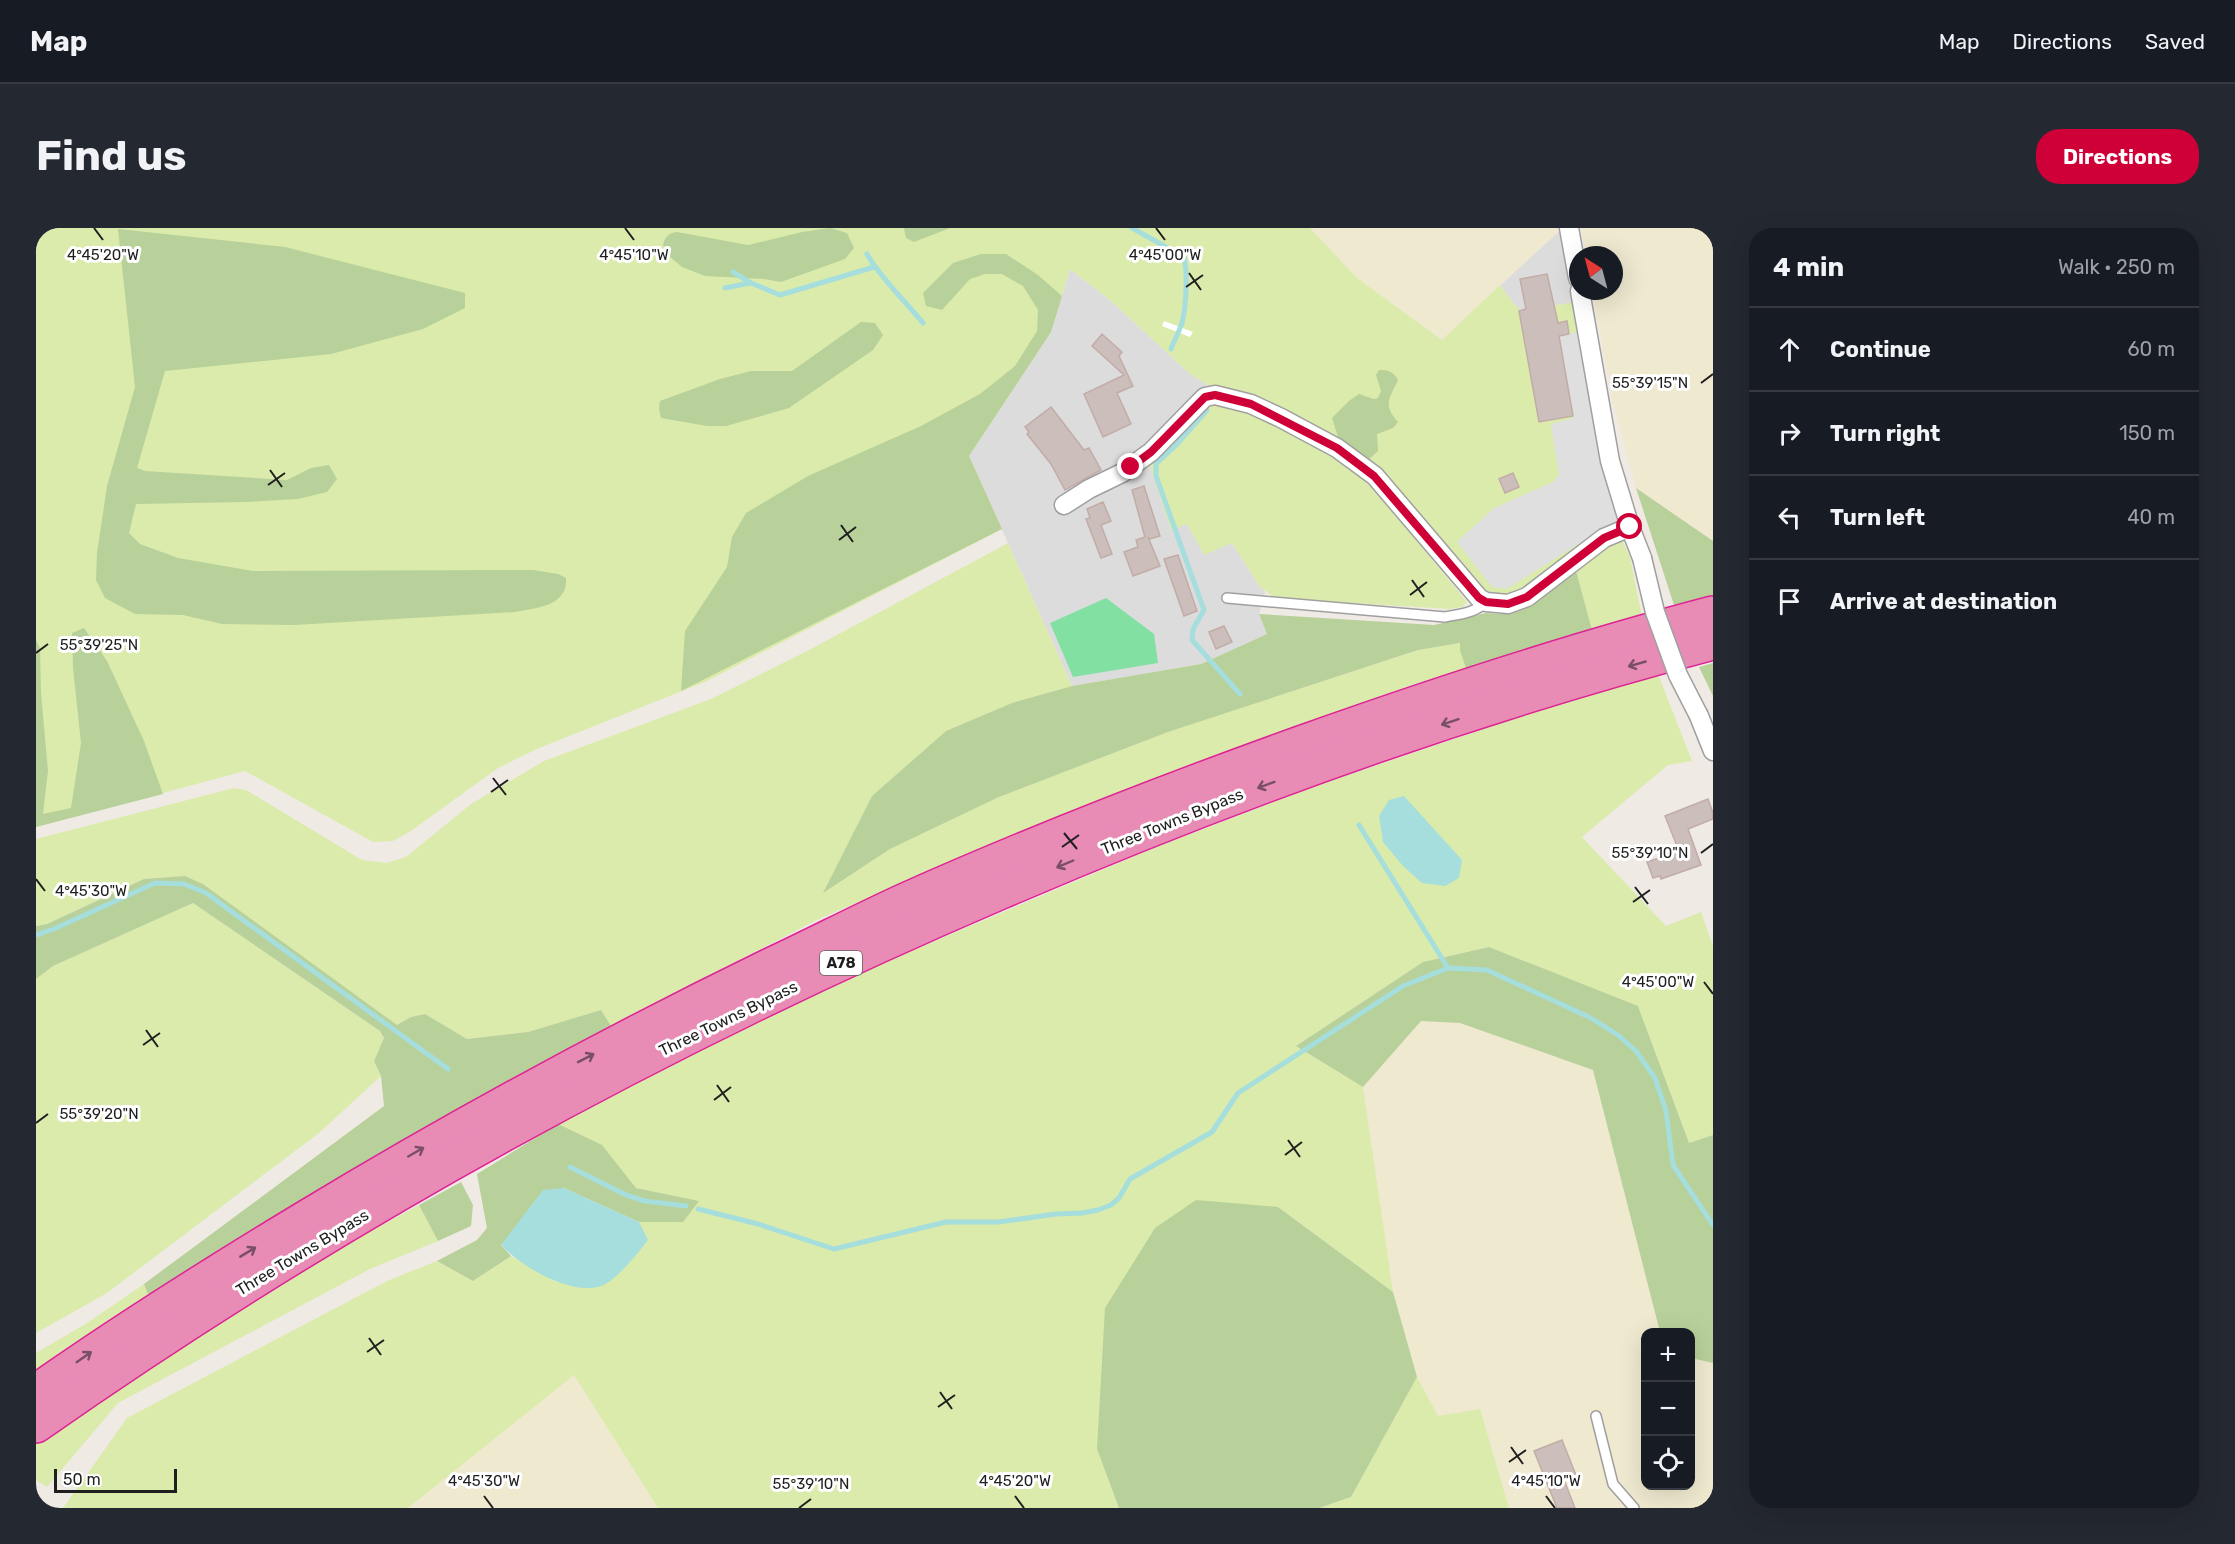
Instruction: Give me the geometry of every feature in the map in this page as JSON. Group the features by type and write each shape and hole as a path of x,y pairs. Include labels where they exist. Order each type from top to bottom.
{"highway":[{"name":"Three Towns Bypass","path":"42,1385 232,1262 377,1174 524,1090 700,999 902,902 1076,828 1234,766 1377,715 1534,665 1713,614"},
{"name":"Three Towns Bypass","path":"36,1426 113,1372 249,1284 391,1198 540,1114 714,1024 913,930 1088,854 1260,787 1546,690 1713,642"}],"street":[{"path":"1569,228 1572,246"},
{"path":"1582,300 1610,461 1642,558 1655,612 1678,675 1700,716 1713,751"},
{"path":"1064,505 1089,489 1122,473 1144,457 1205,397 1215,395 1251,404 1281,418 1337,448 1374,476 1479,598 1486,602 1508,604 1527,597 1604,538 1630,527"}],"lane":[{"path":"1227,597 1445,617 1466,613 1481,607 1486,602"},
{"path":"1596,1416 1613,1484 1634,1508"}],"shaded area":[{"path":"1310,228 1562,228 1442,340 1357,278"},
{"path":"1563,228 1569,262 1569,300 1576,300 1576,302 1519,311 1500,285"},
{"path":"1581,228 1713,228 1713,541 1636,488 1614,407 1594,300 1623,300 1623,246 1584,246"},
{"path":"1070,269 1110,300 1189,373 1214,389 1208,405 1175,441 1149,463 1187,524 1232,543 1265,592 1259,614 1267,634 1201,664 1072,686 969,456 1051,332"},
{"path":"1581,331 1621,522 1597,532 1507,589 1492,587 1457,542 1494,508 1553,482 1559,475 1551,424 1574,418 1559,336"},
{"path":"1421,1021 1460,1023 1593,1070 1659,1328 1641,1328 1641,1490 1695,1490 1695,1359 1713,1363 1713,1508 1509,1508 1480,1409 1438,1416 1417,1377 1393,1292 1363,1087"},
{"path":"574,1375 658,1508 408,1508"}],"green space":[{"path":"36,228 1310,228 1357,278 1442,340 1500,285 1516,307 1519,307 1519,311 1576,302 1600,534 1514,594 1501,595 1480,590 1374,465 1355,449 1339,440 1214,389 1189,373 1110,300 1070,269 1051,332 969,456 1002,529 705,682 539,748 498,768 411,831 393,841 373,842 245,771 36,827"},
{"path":"830,228 847,233 854,248 845,259 781,282 705,276 682,267 669,256 663,245 667,236 677,232 748,245"},
{"path":"904,228 950,228 914,242 906,238"},
{"path":"118,229 285,247 465,293 465,308 423,329 331,354 165,371 137,468 145,471 287,480 311,468 329,465 337,479 327,492 298,499 136,504 129,533 140,544 178,558 253,571 533,570 558,574 566,578 562,595 550,604 515,612 294,625 222,624 183,615 135,614 105,598 96,580 97,553 107,486 135,387"},
{"path":"981,254 1006,254 1038,275 1062,296 1051,332 969,456 1002,529 681,691 685,631 727,567 732,537 746,513 808,476 921,426 980,394 1015,366 1037,331 1038,310 1023,286 1002,274 985,274 970,279 942,310 926,306 923,293 953,263"},
{"path":"861,322 875,323 883,335 873,350 789,408 726,426 707,426 661,418 660,401 720,379 751,371 792,371"},
{"path":"1379,370 1390,372 1398,380 1390,396 1389,406 1398,422 1393,428 1377,434 1378,451 1368,460 1339,440 1332,418 1359,394 1374,399 1378,398 1381,391 1376,375"},
{"path":"1221,402 1272,421 1349,467 1379,495 1467,602 1463,607 1449,609 1275,598 1260,587 1232,543 1204,555 1187,524 1171,530 1149,463 1175,441 1208,405"},
{"path":"1636,488 1713,541 1713,595 1674,605"},
{"path":"1614,539 1623,542 1630,557 1642,617 1592,630 1575,567"},
{"path":"1008,543 1072,686 1012,703 946,731 872,796 824,892 890,849 999,797 1168,732 1418,650 1461,643 1460,651 1467,671 1415,684 1194,763 1022,832 821,918 611,1026 601,1010 528,1032 467,1039 425,1014 411,1017 397,1025 203,884 185,876 144,879 47,924 36,926 36,839 234,788 246,790 362,860 386,863 406,857 471,804 544,761 711,699 811,649"},
{"path":"1575,567 1592,630 1467,671 1460,651 1460,643 1418,650 1168,732 999,797 890,849 823,893 872,796 946,731 1012,703 1072,686 1201,664 1267,634 1259,614 1434,625 1486,613 1500,614 1520,605"},
{"path":"1106,598 1154,634 1158,663 1073,677 1050,623"},
{"path":"84,628 107,661 144,741 163,794 36,827 36,640 40,648 41,693 48,771 43,814 71,808 81,743 73,668 72,633"},
{"path":"1713,663 1713,696 1699,667"},
{"path":"1658,674 1692,761 1668,765 1582,837 1666,926 1701,912 1713,946 1713,1135 1689,1143 1638,1006 1489,947 1423,962 1296,1046 1363,1087 1393,1292 1278,1207 1097,1449 1119,1508 658,1508 574,1375 408,1508 63,1508 127,1418 387,1281 437,1261 473,1281 511,1256 556,1282 647,1240 639,1222 683,1222 698,1201 636,1188 602,1146 558,1124 817,991 1154,848 1316,786 1519,717"},
{"path":"185,876 203,884 397,1025 411,1017 425,1014 467,1039 528,1032 601,1010 611,1026 336,1179 149,1297 144,1284 384,1106 381,1076 374,1061 384,1038 380,1031 193,903 53,966 36,979 36,926 47,924 144,879"},
{"path":"193,903 380,1031 384,1038 374,1061 381,1076 319,1133 107,1293 36,1333 36,979 53,966"},
{"path":"1489,947 1638,1006 1689,1143 1713,1135 1713,1363 1695,1359 1695,1328 1659,1328 1593,1070 1460,1023 1421,1021 1363,1087 1296,1046 1423,962"},
{"path":"558,1124 602,1145 636,1188 699,1201 683,1222 639,1222 564,1188 501,1245 511,1256 473,1281 437,1261 477,1240 487,1228 477,1174"},
{"path":"461,1182 473,1205 471,1226 438,1241 419,1205"},
{"path":"1196,1200 1278,1207 1393,1292 1417,1377 1351,1497 1319,1508 1119,1508 1097,1449 1105,1308 1155,1228"},
{"path":"419,1205 438,1241 370,1269 118,1403 47,1487 36,1480 36,1443 141,1371 312,1263"},
{"path":"144,1284 149,1297 36,1374 36,1353 87,1323"},
{"path":"1417,1377 1438,1416 1480,1409 1509,1508 1319,1508 1351,1497"}],"water":[{"path":"1404,796 1462,860 1459,878 1445,886 1422,883 1403,866 1383,842 1379,816 1389,800"},
{"path":"564,1188 639,1222 648,1240 620,1273 601,1286 576,1287 548,1278 521,1262 501,1245 543,1190"}],"pier":[{"path":"1164,321 1193,332 1190,337 1162,326"}],"building":[{"path":"1547,274 1558,323 1567,321 1569,334 1559,336 1573,416 1539,422 1519,311 1526,309 1520,279"},
{"path":"1102,334 1122,352 1119,356 1133,386 1117,393 1131,424 1103,437 1084,394 1124,375 1092,346"},
{"path":"1051,407 1084,450 1089,448 1101,470 1065,490 1051,464 1027,434 1029,432 1025,427"},
{"path":"1513,473 1519,487 1505,493 1499,479"},
{"path":"1144,486 1160,536 1150,539 1148,537 1160,566 1133,576 1124,552 1138,547 1136,540 1145,537 1132,490"},
{"path":"1103,502 1111,521 1101,525 1112,554 1101,558 1086,519 1090,518 1087,509"},
{"path":"1178,555 1197,611 1184,616 1164,559"},
{"path":"1224,626 1232,642 1216,649 1209,632"},
{"path":"1708,799 1713,819 1688,829 1701,865 1661,879 1660,876 1653,878 1647,862 1679,851 1665,816"},
{"path":"1562,1440 1576,1475 1564,1480 1575,1508 1557,1508 1534,1451"}],"waterway":[{"path":"1132,228 1184,257 1185,308 1182,323 1171,349"},
{"path":"867,254 885,280 923,323"},
{"path":"733,272 751,283 780,295 874,267"},
{"path":"725,288 750,283"},
{"path":"1207,410 1156,464 1156,476 1204,610 1193,629 1192,640 1240,694"},
{"path":"1359,825 1448,968"},
{"path":"36,935 155,883 184,884 206,893 448,1069"},
{"path":"698,1209 758,1224 834,1249 946,1222 999,1222 1098,1210 1111,1205 1119,1198 1130,1179 1212,1132 1238,1093 1403,986 1448,968 1487,970 1589,1017 1618,1035 1636,1051 1655,1078 1666,1111 1673,1165 1713,1225"},
{"path":"570,1167 626,1195 645,1201 686,1206"}],"route":[{"path":"1131,467 1151,452 1205,397 1215,395 1251,404 1337,448 1374,476 1479,598 1494,603 1508,604 1527,597 1604,538 1630,527"}]}
